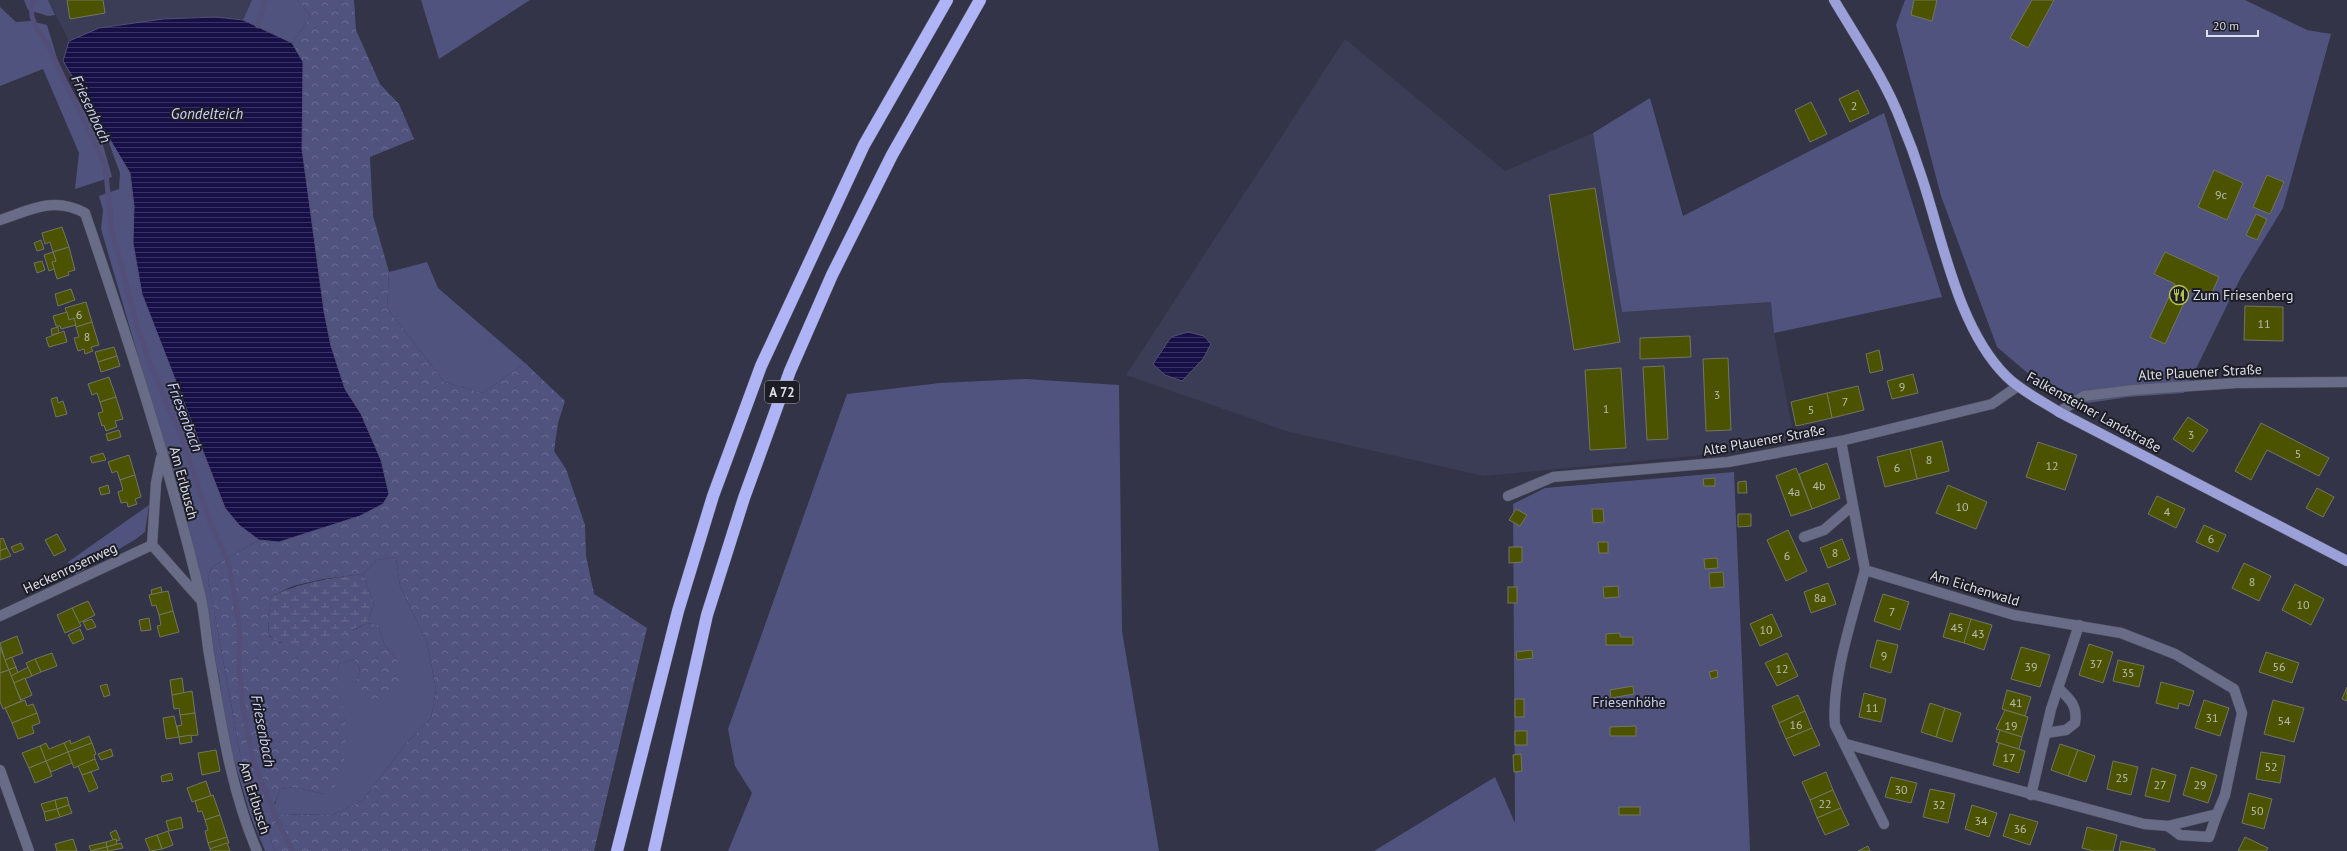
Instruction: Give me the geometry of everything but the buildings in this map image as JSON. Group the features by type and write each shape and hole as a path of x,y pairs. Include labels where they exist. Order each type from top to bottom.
{"highway":[{"name":"A 72","path":"617,851 622,826 678,611 713,496 761,366 864,145 947,0"},
{"name":"A 72","path":"654,851 707,615 744,498 790,371 832,275 888,162 980,0"}],"main road":[{"name":"Falkensteiner Landstraße","path":"1834,0 1873,65 1900,119 1922,178 1951,273 1975,333 1995,362 2018,386 2059,412 2347,562"}],"street":[{"name":"Am Erlbusch","path":"0,220 44,206 61,204 85,213 162,455 201,600 220,720 230,768 246,825 257,851"},
{"name":"Alte Plauener Straße","path":"2059,412 2084,396 2133,390 2236,383 2347,382"},
{"name":"Alte Plauener Straße","path":"1508,496 1553,477 1728,462 1842,441 1992,404 2018,386"},
{"path":"1842,441 1852,506 1865,570 1836,688 1833,708 1835,725 1846,744 1884,824"},
{"path":"162,455 156,483 152,545 201,600"},
{"path":"1804,537 1824,530 1852,506"},
{"name":"Heckenrosenweg","path":"0,616 152,545"},
{"name":"Am Eichenwald","path":"1865,570 2014,615 2121,633 2175,654 2234,689 2242,713 2225,795 2209,837 2180,834 2168,826"},
{"path":"2031,795 2058,688 2079,625"},
{"path":"2046,733 2066,730 2074,723 2077,713 2072,701 2058,688"},
{"name":"Am Eichenwald","path":"1846,744 2031,795 2144,824 2168,826 2217,814"},
{"path":"0,770 29,851"}],"shaded area":[{"path":"48,0 252,0 243,20 215,17 163,19 99,28 69,41"},
{"path":"1345,39 1505,171 1593,133 1622,312 1772,302 1774,333 1794,438 1733,452 1484,476 1286,431 1126,375"}],"green space":[{"path":"24,0 48,0 55,15 48,16 28,10"},
{"path":"252,0 297,0 311,16 292,43 243,20"},
{"path":"297,0 354,0 356,30 380,84 399,104 414,139 370,157 373,216 389,272 387,308 444,382 483,393 525,363 565,401 558,423 554,451 566,469 585,525 586,556 594,594 647,628 594,851 275,851 266,825 276,814 332,815 362,801 405,745 431,718 436,690 427,642 400,586 396,557 377,560 363,574 323,579 293,586 272,596 268,618 269,636 280,643 356,629 367,623 378,625 385,646 397,659 400,677 397,693 377,705 362,704 356,684 360,668 354,659 339,664 338,687 346,730 341,782 324,794 293,787 280,789 273,806 263,812 257,809 242,764 208,577 212,567 259,540 279,542 388,494 381,460 361,414 345,389 331,346 324,311 302,149 303,62 292,43 311,16"},
{"path":"421,0 530,0 439,59"},
{"path":"1905,0 2245,0 2307,30 2331,34 2283,208 2241,277 2184,393 2128,397 2088,403 2050,392 1997,347 1941,196 1896,25"},
{"path":"0,7 16,22 30,21 47,25 60,68 103,145 112,177 75,189 79,153 43,69 0,86"},
{"path":"63,61 130,173 134,206 239,525 259,540 212,567 208,577 242,764 257,809 275,804 280,789 293,787 324,794 345,722 336,680 339,664 354,659 360,668 356,684 397,659 385,646 378,625 367,623 374,604 363,574 377,560 396,557 400,586 427,642 436,690 431,718 405,745 362,801 332,815 276,814 266,825 275,851 265,851 251,817 227,737 219,677 196,569 174,479 101,229 103,210 99,196 119,189 120,173 109,143"},
{"path":"1650,98 1683,216 1884,113 1942,297 1774,333 1771,302 1622,312 1593,133"},
{"path":"427,262 438,288 525,363 483,393 444,382 387,308 389,272"},
{"path":"1026,379 1119,385 1122,631 1159,851 728,851 752,793 735,766 728,729 847,394 940,383"},
{"name":"Friesenhöhe","path":"1734,472 1750,851 1374,851 1495,777 1515,823 1513,504 1545,488"},
{"path":"149,505 145,532 136,539 75,575 68,562"},
{"path":"363,574 374,604 367,623 349,631 311,642 288,644 279,642 269,635 268,618 272,596 305,584"}],"water":[{"name":"Gondelteich","path":"215,17 243,20 292,43 303,62 302,149 324,311 331,346 345,389 361,414 381,460 389,494 383,504 360,516 279,542 259,540 239,525 225,508 142,294 133,243 134,206 130,173 63,61 69,41 99,28 163,19"},
{"path":"1188,332 1204,336 1211,344 1203,359 1182,381 1165,375 1153,364 1171,337"}],"waterway":[{"name":"Friesenbach","path":"34,0 31,11 34,23 47,43 105,165 112,231 138,329 151,366 181,436 210,522 228,562 235,596 240,635 239,667 243,708 253,761 278,822 293,851"},
{"path":"258,26 265,0"}],"place":[{"name":"Zum Friesenberg","path":"2179,295"}]}
